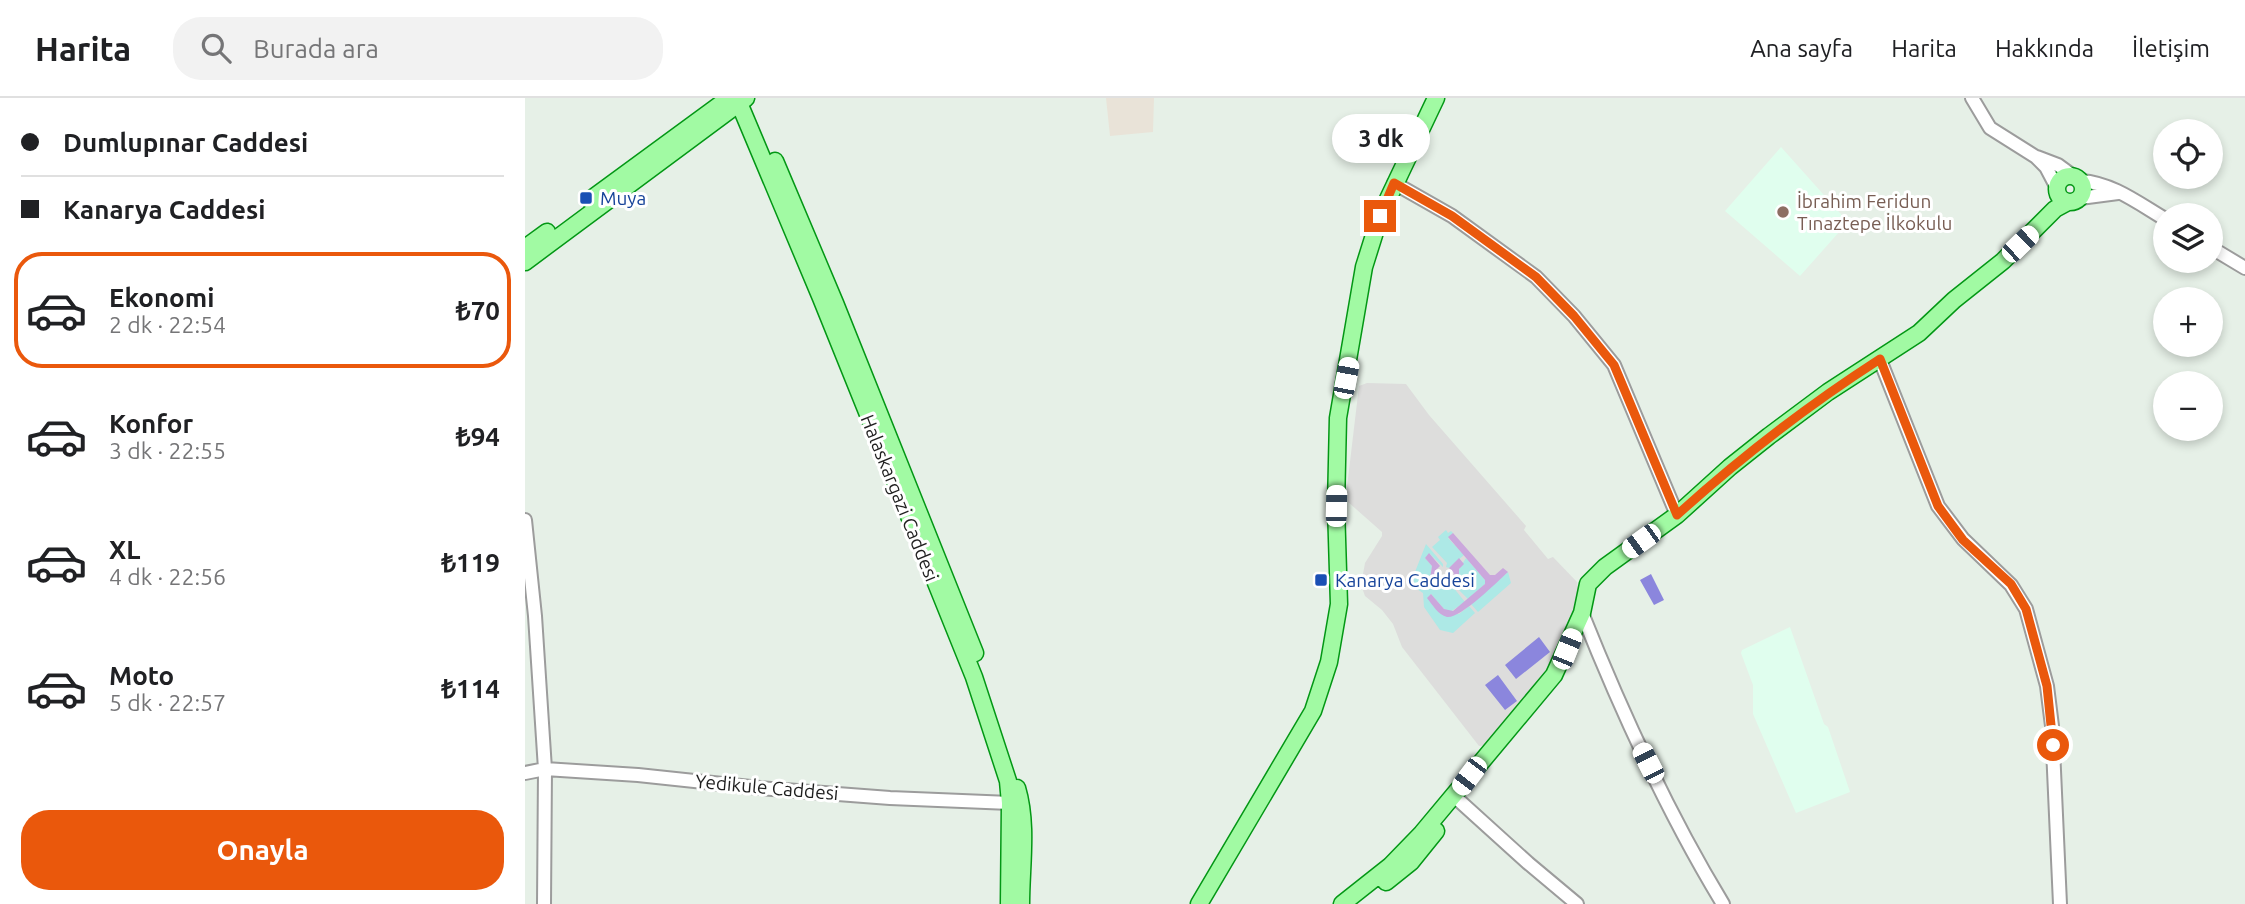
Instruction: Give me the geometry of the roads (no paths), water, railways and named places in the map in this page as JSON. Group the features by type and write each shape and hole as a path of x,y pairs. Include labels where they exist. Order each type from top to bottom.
{"main road":[{"path":"1199,904 1313,711 1329,662 1339,604 1336,506 1338,418 1364,267 1394,183 1436,98"},
{"path":"525,262 563,227 739,99 794,218 973,647 1020,800 1023,836 1021,904"},
{"path":"1342,904 1390,866 1422,833 1554,675 1582,613 1588,584 1605,567 1677,515 1730,467 1828,392 1919,333 1954,300 2003,261 2067,193"},
{"path":"525,248 563,227"},
{"name":"Halaskargazi Caddesi","path":"837,324 974,677 1008,781 1009,904"},
{"path":"1359,904 1411,862 1451,811 1454,796"}],"street":[{"path":"1972,98 1990,128 2036,157 2058,165 2067,193"},
{"path":"2036,157 2067,193"},
{"path":"1394,183 1452,216 1536,277 1574,316 1614,365 1677,515"},
{"path":"2067,193 2124,194 2153,212"},
{"path":"2223,255 2245,268"},
{"path":"1880,359 1938,506 1963,540 2011,584 2026,609 2047,686 2052,726 2060,904"},
{"path":"525,520 535,616 545,769 544,904"},
{"path":"1582,613 1608,680 1640,748 1697,860 1723,904"},
{"name":"Yedikule Caddesi","path":"525,772 545,769 890,798 1010,803"},
{"path":"1454,796 1577,904"}],"place":[{"name":"Muya","path":"586,198"},
{"name":"İbrahim Feridun Tınaztepe İlkokulu","path":"1783,212"},
{"name":"Kanarya Caddesi","path":"1321,580"}]}
